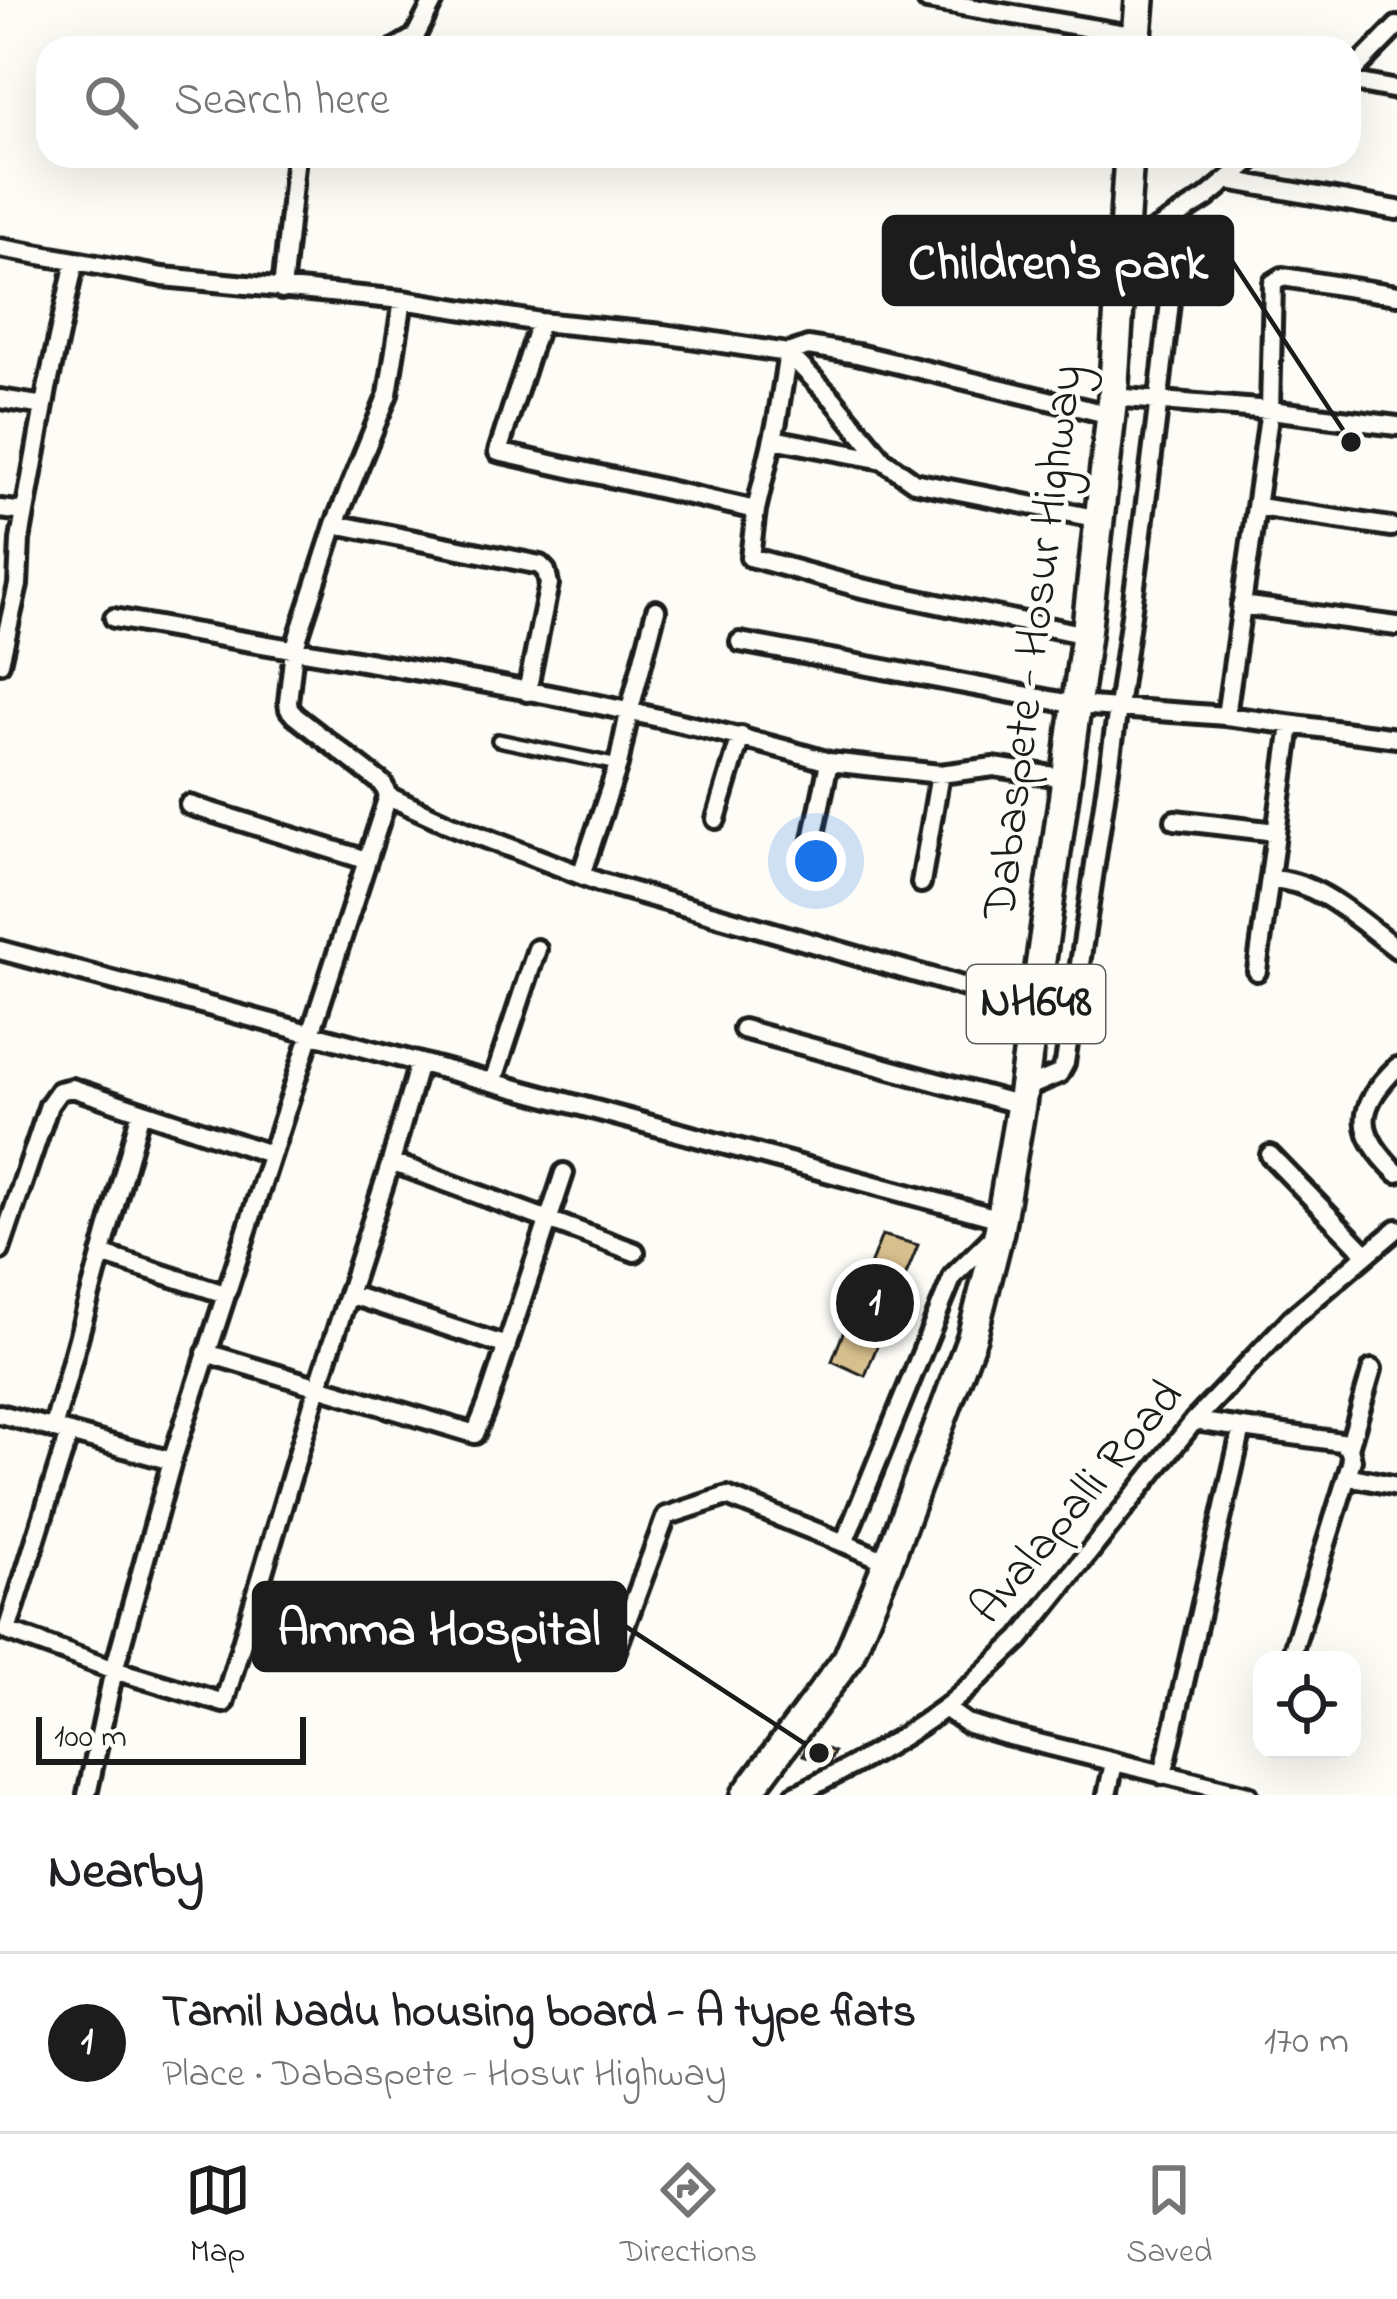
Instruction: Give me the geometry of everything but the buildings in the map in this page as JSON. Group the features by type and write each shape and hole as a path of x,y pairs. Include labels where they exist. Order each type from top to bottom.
{"highway":[{"path":"1138,36 1141,0"},
{"name":"Dabaspete - Hosur Highway","path":"746,1795 848,1658 972,1337 999,1225 1022,1097 1087,635 1132,245 1129,168"}],"street":[{"path":"416,36 434,0"},
{"path":"928,0 1107,36"},
{"path":"1361,65 1397,26"},
{"path":"1361,81 1397,90"},
{"path":"282,290 295,168"},
{"path":"1132,245 1206,198 1242,168"},
{"path":"1228,180 1397,210"},
{"path":"743,1029 1022,1097 1059,1074 1065,1063 1119,708 1173,274 1168,255 1132,245"},
{"path":"0,248 163,277 403,300 788,353 808,346 1112,406 1160,401 1397,426"},
{"path":"0,662 18,585 20,540 44,406 75,261"},
{"path":"1226,716 1270,410 1274,283 1283,277 1397,295"},
{"path":"86,1795 114,1670 172,1461 388,796 383,784 289,709 294,650 335,524 388,394 403,300"},
{"path":"540,322 498,452 756,510"},
{"path":"788,353 750,557 862,588 1087,635"},
{"path":"788,353 883,460 914,482 1100,519"},
{"path":"0,399 44,406"},
{"path":"773,439 883,460"},
{"path":"1258,508 1390,527"},
{"path":"0,509 26,512"},
{"path":"335,524 540,565 549,584 527,692"},
{"path":"1241,605 1397,626"},
{"path":"581,875 619,765 656,610"},
{"path":"114,618 527,692 741,736 829,762 940,774 994,767 1066,778"},
{"path":"740,642 1077,705 1226,716 1397,738"},
{"path":"1257,971 1291,725"},
{"path":"716,819 741,736"},
{"path":"811,849 829,762"},
{"path":"921,883 940,774"},
{"path":"388,796 581,875 1035,1006"},
{"path":"189,806 366,860"},
{"path":"1175,820 1276,832"},
{"path":"1270,880 1304,884 1320,892 1397,950"},
{"path":"493,1082 537,949"},
{"path":"0,950 999,1225 953,1276 844,1544"},
{"path":"141,1111 101,1255 61,1431 4,1630 114,1670 224,1702 419,1063"},
{"path":"1397,1067 1367,1105 1366,1128 1372,1149 1397,1173"},
{"path":"0,1250 59,1091 72,1088 270,1154"},
{"path":"1270,1155 1366,1254"},
{"path":"391,1162 635,1252"},
{"path":"206,1353 475,1434 564,1173"},
{"name":"Avalapalli Road","path":"795,1795 853,1766 945,1708 1020,1639 1194,1421 1292,1318 1397,1229"},
{"path":"101,1255 225,1294"},
{"path":"348,1294 507,1346"},
{"path":"1293,1651 1352,1460 1349,1448 1372,1369"},
{"path":"0,1414 172,1461"},
{"path":"1194,1421 1341,1442 1349,1448"},
{"path":"1163,1775 1242,1428"},
{"path":"1347,1477 1397,1486"},
{"path":"616,1650 666,1516 727,1496 888,1562"},
{"path":"945,1708 965,1723 1248,1795"},
{"path":"1107,1795 1114,1763"}],"lane":[{"path":"498,740 619,765"}],"place":[{"name":"Children's park","path":"1351,442"},
{"name":"Tamil Nadu housing board - A type flats","path":"875,1303"},
{"name":"Amma Hospital","path":"819,1753"}]}
